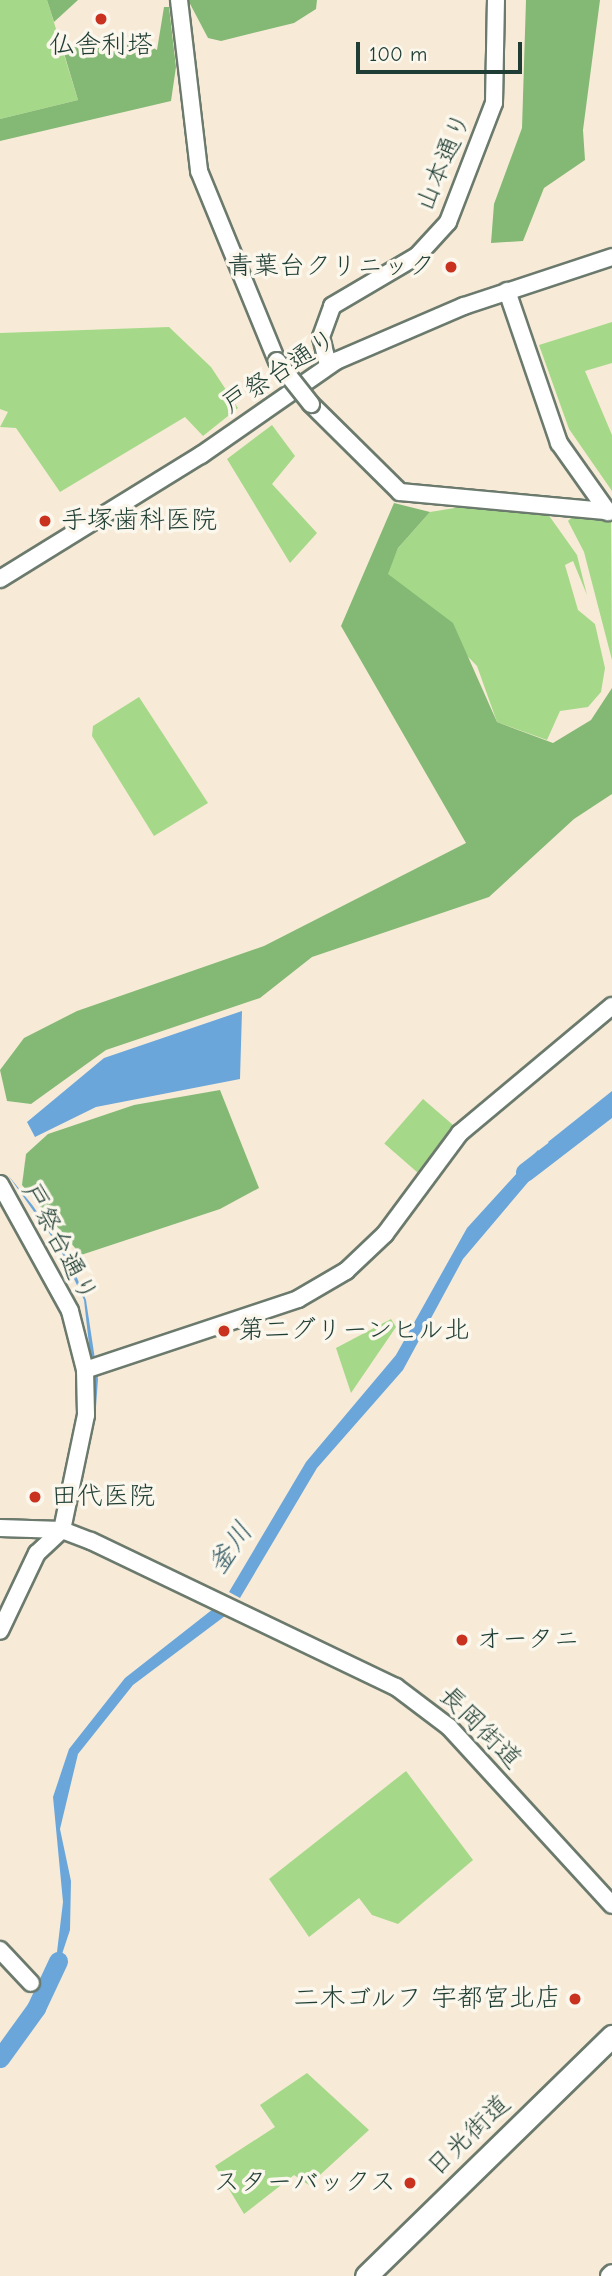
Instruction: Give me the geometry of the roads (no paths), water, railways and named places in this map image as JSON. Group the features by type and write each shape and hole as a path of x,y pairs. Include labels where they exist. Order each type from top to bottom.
{"highway":[{"name":"日光街道","path":"366,2276 612,2036"}],"street":[{"path":"179,0 199,171 277,361 311,404 400,492 608,512"},
{"name":"山本通り","path":"328,365 321,337 332,306 417,256 447,222 494,103 496,0"},
{"name":"戸祭台通り","path":"0,579 201,455 328,365 507,291 612,257"},
{"path":"507,291 559,443 608,512"},
{"path":"85,1370 298,1299 346,1271 385,1234 460,1133 612,1006"},
{"name":"戸祭台通り","path":"0,1184 62,1293 85,1370 84,1437 62,1530"},
{"path":"0,1528 62,1530"},
{"path":"0,1631 37,1553 62,1530"},
{"name":"長岡街道","path":"62,1530 242,1611 396,1686 433,1712 612,1905"},
{"path":"0,1950 31,1983"}],"water":[{"path":"242,1011 240,1079 96,1107 35,1137 27,1122 104,1058"},
{"path":"612,1091 612,1108 556,1153 548,1142"},
{"path":"538,1150 546,1161 463,1259 403,1370 317,1468 240,1598 229,1592 306,1462 396,1355 467,1228"},
{"path":"8,1175 33,1206 71,1263 86,1300 98,1379 96,1407 84,1300 59,1247"},
{"path":"213,1609 225,1616 133,1685 78,1754 60,1829 71,1881 70,1930 51,1987 43,1979 57,1952 63,1902 53,1797 69,1749 125,1678"},
{"path":"36,1995 45,2005 34,2026 0,2065 0,2052"}],"waterway":[{"name":"釜川","path":"525,1172 612,1105"},
{"name":"釜川","path":"0,2058 36,2008 58,1961"}],"place":[{"name":"仏舎利塔","path":"101,19"},
{"name":"青葉台クリニック","path":"451,267"},
{"name":"手塚歯科医院","path":"45,521"},
{"name":"第二グリーンヒル北","path":"224,1331"},
{"name":"田代医院","path":"35,1497"},
{"name":"オータニ","path":"462,1640"},
{"name":"二木ゴルフ 宇都宮北店","path":"575,1999"},
{"name":"スターバックス","path":"410,2183"}]}
